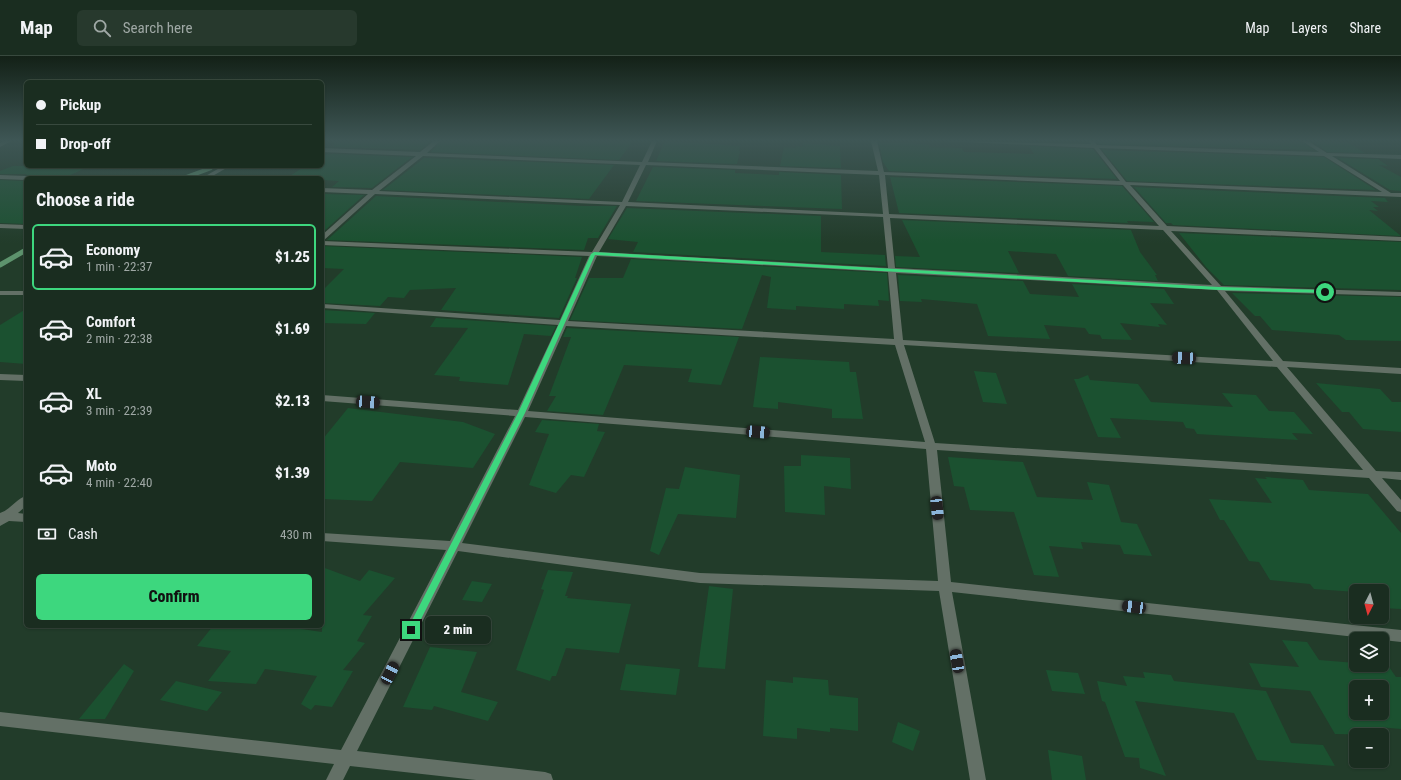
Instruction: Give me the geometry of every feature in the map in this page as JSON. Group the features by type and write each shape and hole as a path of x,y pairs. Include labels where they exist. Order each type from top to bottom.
{"street":[{"path":"324,237 374,192 397,175"},
{"path":"334,780 347,758 522,413 594,254 624,204 638,175"},
{"path":"882,175 893,269 899,343 931,446 945,586 978,780"},
{"path":"901,175 1401,195"},
{"path":"1118,175 1219,288 1279,363 1401,508"},
{"path":"1358,175 1401,202"},
{"path":"0,177 24,178"},
{"path":"324,190 1401,239"},
{"path":"0,226 24,227"},
{"path":"324,244 594,254 893,269 1219,288 1401,294"},
{"path":"0,293 24,294"},
{"path":"324,306 563,323 1401,371"},
{"path":"0,377 24,378"},
{"path":"324,398 931,446 1401,476"},
{"path":"2,518 24,502"},
{"path":"2,518 24,518"},
{"path":"324,537 454,546 700,578 945,586 1401,636"},
{"path":"0,719 545,780"}],"building":[{"path":"27,175 71,175 68,176"},
{"path":"389,175 372,188 332,187 339,181 324,180 324,176 290,176"},
{"path":"402,175 607,175 589,199 383,190"},
{"path":"649,175 841,175 842,209 636,201"},
{"path":"997,175 1114,175 1117,179"},
{"path":"1122,175 1352,175 1376,190 1127,181"},
{"path":"1365,175 1397,175 1401,177 1401,191 1390,190"},
{"path":"890,177 1122,186 1154,222 1127,221 1128,223 899,213"},
{"path":"0,180 24,181 24,224 0,223"},
{"path":"1134,187 1385,198 1388,202 1371,201 1379,207 1373,207 1378,211 1369,210 1401,236 1173,225 1171,223 1166,223"},
{"path":"324,194 364,195 324,231"},
{"path":"376,196 584,206 617,206 598,238 588,238 584,250 327,240"},
{"path":"627,208 821,216 821,252 885,255 886,266 633,252 638,242 608,239"},
{"path":"902,220 1131,230 1140,252 1157,275 1155,275 1158,281 1068,276 1056,254 1008,251 1019,273 896,267 895,256 920,257"},
{"path":"1179,233 1401,242 1401,290 1224,285 1206,267"},
{"path":"324,246 582,257 575,278 577,278 559,318 441,310 456,288 410,290 404,298 388,297 380,306 324,303 324,289 344,269 324,268"},
{"path":"631,259 887,273 889,301 878,300 879,306 844,304 844,309 796,306 796,310 767,308 771,277 762,275 742,329 570,320 589,278 623,278"},
{"path":"898,275 1023,281 1030,294 1079,297 1072,284 1164,289 1174,304 1150,303 1167,325 1158,324 1160,327 1120,323 1132,340 1102,339 1100,335 1089,334 1085,328 1044,325 1050,339 988,336 977,304 921,299 922,302 900,301"},
{"path":"1232,293 1401,297 1401,341 1346,340 1339,335 1272,330 1260,316 1255,316"},
{"path":"24,310 24,364 0,362 0,325"},
{"path":"324,310 375,313 366,324 324,323"},
{"path":"436,318 556,326 551,336 524,334 508,385 459,381 460,377 434,375 468,328 430,327"},
{"path":"567,328 739,337 721,385 688,382 692,369 624,365 603,415 547,411 556,396 549,396 571,337 563,337"},
{"path":"760,357 849,362 850,372 856,372 863,419 832,418 832,409 778,402 778,409 753,407"},
{"path":"974,371 996,373 1007,404 983,402"},
{"path":"1088,375 1090,380 1138,384 1151,402 1233,407 1222,393 1256,395 1269,411 1294,412 1313,434 1292,433 1298,440 1197,434 1194,429 1186,428 1183,422 1110,418 1121,438 1098,437 1074,379"},
{"path":"1316,383 1380,389 1392,402 1401,402 1401,432 1363,429 1349,412 1342,412"},
{"path":"348,408 463,422 495,434 473,468 400,462 372,501 324,499 324,438"},
{"path":"542,420 599,424 597,431 605,432 584,477 571,475 556,493 529,485 549,434 535,432"},
{"path":"801,455 850,458 851,489 824,486 825,515 785,512 784,466 801,466"},
{"path":"948,457 1023,462 1037,497 1093,500 1087,482 1109,485 1121,522 1137,524 1152,556 1124,554 1120,545 1081,542 1083,549 1049,546 1059,577 1034,575 1014,512 970,510 964,487 954,486"},
{"path":"685,467 740,475 736,518 678,514 659,555 650,551 666,488 679,489"},
{"path":"1265,477 1303,480 1309,490 1368,494 1401,533 1401,609 1389,608 1389,584 1349,584 1349,592 1314,589 1310,584 1270,580 1259,562 1249,561 1224,520 1220,520 1209,499 1272,503 1255,478 1267,479"},
{"path":"324,568 360,581 369,570 395,578 363,615 372,616 357,641 365,643 343,670 353,671 332,707 315,705 311,710 301,704 317,676 265,669 256,684 208,681 231,651 197,646 211,628 295,628 322,632 322,628 324,628"},
{"path":"548,570 573,572 565,596 568,596 567,598 631,604 619,653 566,648 556,676 552,676 550,681 516,670 544,590 541,589"},
{"path":"472,581 492,584 482,602 462,600"},
{"path":"709,586 733,589 725,669 698,667"},
{"path":"1282,640 1307,642 1319,660 1349,662 1349,672 1389,672 1389,667 1396,677 1401,677 1401,729 1379,727 1380,728 1349,728 1349,734 1335,734 1310,691 1261,687 1249,663 1299,667"},
{"path":"430,647 477,652 461,692 498,702 488,721 434,706 432,710 403,707"},
{"path":"124,664 134,671 105,719 79,719"},
{"path":"626,664 680,669 676,695 620,690"},
{"path":"1046,670 1078,673 1085,694 1052,691"},
{"path":"1143,672 1171,675 1174,681 1266,691 1291,743 1323,745 1335,766 1257,760 1234,713 1135,701 1166,776 1140,768 1139,758 1125,757 1105,702 1102,701 1097,681 1127,686 1123,676 1145,678"},
{"path":"793,677 828,680 829,695 858,698 858,731 830,728 830,732 797,728 797,739 763,736 766,680 793,683"},
{"path":"176,681 222,692 207,711 160,700"},
{"path":"898,722 920,731 913,751 892,742"},
{"path":"1048,750 1082,756 1086,780 1052,780"}],"waterway":[{"path":"0,265 24,251"}],"route":[{"path":"411,630 522,413 594,254 893,269 1219,288 1325,292"}]}
